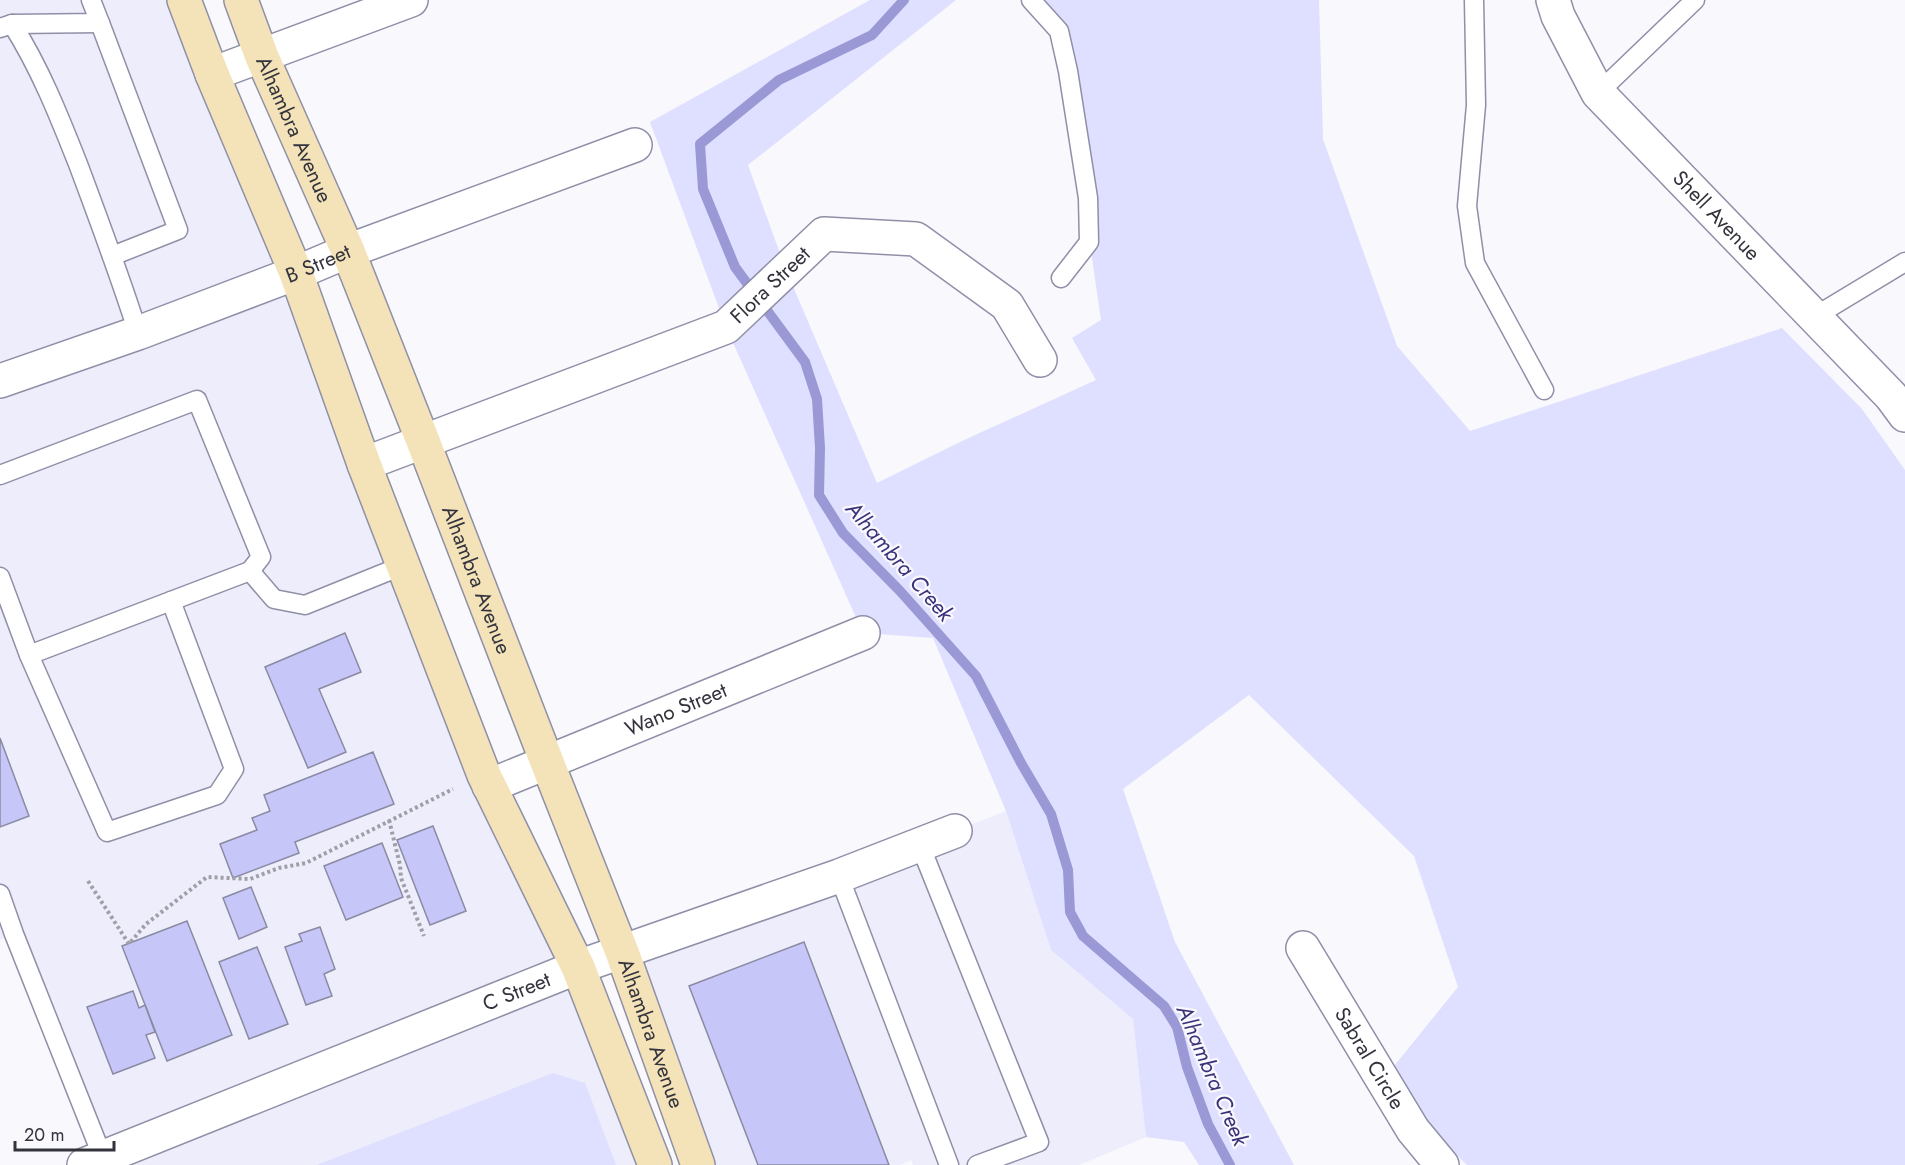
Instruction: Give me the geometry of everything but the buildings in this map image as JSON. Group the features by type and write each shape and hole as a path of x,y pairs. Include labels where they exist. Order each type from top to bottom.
{"main road":[{"name":"Alhambra Avenue","path":"184,0 212,74 296,273 364,464 486,780 578,967 655,1165"},
{"name":"Alhambra Avenue","path":"241,0 262,57 348,251 423,441 622,952 698,1165"}],"street":[{"path":"212,74 411,0"},
{"name":"Shell Avenue","path":"1553,0 1558,16 1598,93 1891,396 1905,415"},
{"name":"B Street","path":"0,381 138,333 348,251 636,145"},
{"name":"Flora Street","path":"364,464 726,327 824,234 916,239 1007,305 1040,360"},
{"name":"Wano Street","path":"486,780 547,762 864,633"},
{"name":"C Street","path":"94,1161 578,967 839,876 955,831"},
{"name":"Sabral Circle","path":"1303,948 1413,1130 1442,1165"}],"lane":[{"path":"91,0 178,230 112,255"},
{"path":"1031,0 1059,31 1068,70 1088,198 1089,242 1061,278"},
{"path":"1474,0 1476,105 1467,206 1475,263 1544,390"},
{"path":"1598,93 1695,0"},
{"path":"6,26 100,23"},
{"path":"6,26 30,51 55,105 112,255 138,333"},
{"path":"1814,317 1905,262"},
{"path":"0,475 197,400 261,557 250,571 29,655"},
{"path":"250,571 274,599 305,605 404,565"},
{"path":"0,577 29,655 107,832 217,795 234,769 171,601"},
{"path":"920,845 1039,1142 977,1165"},
{"path":"839,876 949,1165"},
{"path":"0,894 94,1161"}],"path":[{"path":"88,881 129,944 146,924 207,877 250,879 279,868 306,863 389,820 486,780"},
{"path":"389,820 401,878 424,936"}],"shaded area":[{"path":"0,0 184,0 655,1165 84,1165 103,1158 13,934 0,940"},
{"path":"870,0 956,0 748,165 786,270 877,483 962,441 1096,380 1072,338 1101,320 1059,31 1031,0 1319,0 1323,139 1397,346 1470,431 1782,328 1862,409 1905,470 1905,1165 1467,1165 1422,1122 1390,1071 1458,987 1414,856 1249,695 1123,789 1175,942 1294,1165 1199,1165 1184,1142 1146,1137 1133,1019 1051,950 1006,811 933,638 863,633 726,327 650,122"},
{"path":"1006,811 1051,950 1133,1019 1146,1137 1079,1165 913,1165 911,1160 900,1165 700,1165 622,952 839,876"},
{"path":"553,1073 585,1083 616,1165 317,1165"}],"waterway":[{"name":"Alhambra Creek","path":"904,0 872,35 779,80 700,144 703,189 735,267 805,362 817,399 820,448 819,495 843,533 900,591 976,676 1021,763 1051,814 1068,870 1070,912 1083,936 1164,1006 1177,1027 1187,1067 1208,1124 1230,1165"}]}
